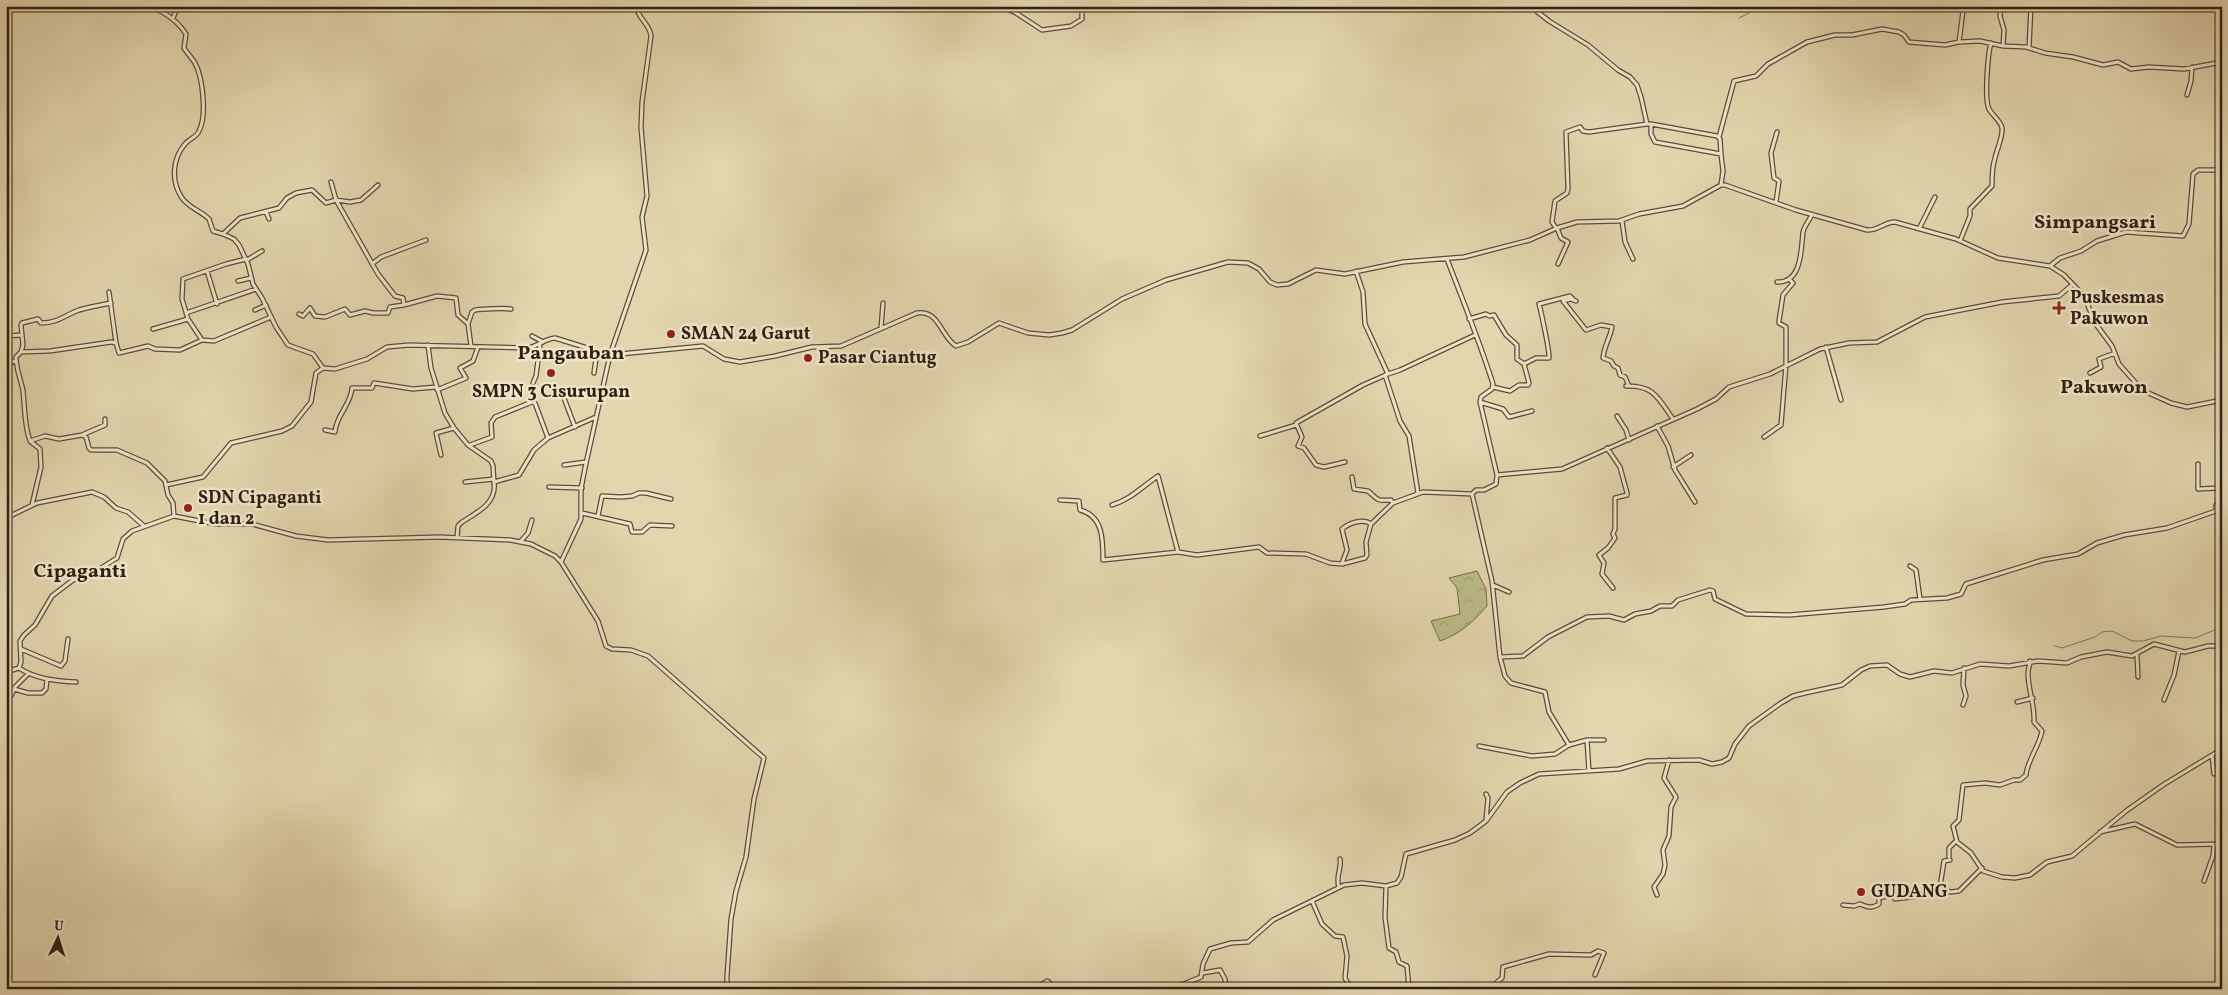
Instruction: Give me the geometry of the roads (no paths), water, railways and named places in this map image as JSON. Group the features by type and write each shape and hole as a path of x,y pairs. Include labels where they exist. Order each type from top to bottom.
{"street":[{"path":"149,6 172,18 186,34 184,48 196,64 202,88 203,118 199,133 186,142 174,169 175,182 182,197 190,206 209,219 212,231 234,239 246,260 256,289 288,345 313,354 324,368"},
{"path":"172,18 178,6"},
{"path":"561,562 576,533 582,513 582,488 586,462 610,355 646,250 642,217 647,196 641,127 642,102 651,36 650,28 638,15 636,6"},
{"path":"1000,6 1016,13 1042,30 1067,27 1078,22 1082,19 1082,6"},
{"path":"1530,6 1549,21 1588,45 1618,70 1630,77 1639,91 1651,134 1656,143 1722,154"},
{"path":"1959,42 1963,11 1961,6"},
{"path":"2001,6 2000,16 2004,30 2002,46"},
{"path":"2029,48 2031,6"},
{"path":"1721,185 1723,171 1719,137 1734,81 1756,76 1768,64 1807,42 1835,35 1852,35 1879,29 1899,32 1904,35 1908,42 1922,42 1930,45 1959,42 1991,43 2002,46 2029,48 2055,56 2073,57 2106,66 2116,62 2131,68 2149,67 2180,70 2222,62"},
{"path":"1960,241 1970,216 1970,209 1992,186 1994,158 2002,130 2001,123 1994,117 1987,103 1988,56 1991,43"},
{"path":"2187,95 2192,67"},
{"path":"1558,264 1568,242 1561,238 1552,222 1555,201 1566,194 1568,189 1566,132 1576,127 1589,132 1649,124 1719,137"},
{"path":"1776,202 1779,181 1774,178 1771,153 1777,132"},
{"path":"2050,266 2060,258 2081,251 2097,241 2126,232 2183,236 2189,224 2193,174 2198,170 2222,170"},
{"path":"332,182 336,200 372,264 384,284 395,296 403,298 404,305"},
{"path":"222,234 240,218 279,208 288,198 305,190 312,190 326,203 336,200 349,202 361,200 378,185"},
{"path":"166,485 203,477 231,443 282,431 292,426 310,404 316,373 324,368 336,369 367,358 387,347 428,345 529,348 540,345 548,339 555,338 610,355 702,346 724,360 740,362 812,347 841,346 917,313 924,312 932,316 956,346 968,342 999,323 1013,329 1039,335 1050,335 1072,330 1122,299 1166,280 1203,271 1220,263 1248,263 1259,269 1270,282 1277,285 1288,284 1316,270 1345,274 1403,262 1464,257 1530,240 1556,228 1577,222 1622,221 1639,214 1683,206 1721,185 1729,185 1812,214 1867,230 1875,230 1890,222 1960,241 1998,258 2050,266 2064,276 2087,300 2095,323 2115,353 2119,364 2129,377 2148,394 2187,407 2222,400"},
{"path":"1919,229 1935,197"},
{"path":"266,212 269,219"},
{"path":"1777,282 1785,282 1790,279 1798,268 1803,231 1812,214"},
{"path":"1622,221 1625,242 1633,260"},
{"path":"372,264 379,258 426,240"},
{"path":"202,340 186,313 182,300 183,279 226,264 246,260 262,251"},
{"path":"1447,259 1462,296 1493,387"},
{"path":"207,271 217,304"},
{"path":"1356,271 1363,292 1365,324 1387,374 1400,421 1409,436 1418,493"},
{"path":"238,281 251,278"},
{"path":"1764,437 1781,425 1786,365 1786,327 1780,324 1779,321 1783,295 1793,284 1790,279"},
{"path":"1497,475 1562,469 1593,457 1607,448 1629,440 1714,400 1729,386 1770,374 1826,347 1849,343 1876,342 1925,317 2002,302 2059,296 2072,284"},
{"path":"186,313 217,304 256,289"},
{"path":"109,292 119,353 148,346 155,349 180,350 202,340 214,341 271,317"},
{"path":"299,314 304,316 309,308 315,316 324,317 345,309 351,315 365,311 388,313 390,307 437,296 455,298 458,315 468,324"},
{"path":"1524,364 1536,358 1549,358 1550,352 1545,337 1539,304 1570,296 1574,300 1563,301 1586,330 1601,325 1612,326 1609,339 1604,346 1603,358 1611,361 1614,367 1618,368 1620,375 1625,377 1628,386 1643,388 1654,393 1673,418"},
{"path":"32,506 42,459 40,449 30,442 25,423 23,388 18,376 16,357 21,352 23,345 22,323 38,319 41,323 49,322 62,319 78,310 111,303"},
{"path":"882,328 883,303"},
{"path":"255,310 266,306"},
{"path":"471,346 468,324 472,312 475,310 511,309"},
{"path":"1469,319 1486,314 1488,316 1494,315 1506,334 1516,345 1517,359 1524,364 1530,383 1510,391 1493,387"},
{"path":"153,329 188,318"},
{"path":"6,336 22,335"},
{"path":"1260,436 1296,425 1298,421 1387,374 1400,370 1475,335"},
{"path":"532,336 543,342"},
{"path":"21,352 50,351 116,343"},
{"path":"428,345 437,388 445,413 454,428 469,446 491,461 493,466 494,492 490,502 458,526 457,538"},
{"path":"533,383 536,376 540,345"},
{"path":"325,430 334,432 336,423 351,396 352,388 372,388 374,383 413,389 437,388 466,378 460,368 473,361 478,346"},
{"path":"1826,347 1841,400"},
{"path":"594,373 597,352"},
{"path":"2090,373 2102,367 2099,359 2115,353"},
{"path":"6,363 16,361"},
{"path":"1060,500 1079,501 1080,510 1089,512 1097,520 1102,538 1103,560 1178,552 1197,555 1224,550 1259,547 1267,553 1306,554 1330,563 1342,564 1361,560 1367,555 1366,542 1371,524 1393,503 1418,493 1440,491 1472,494 1476,490 1484,490 1496,484 1497,475 1480,402 1481,397 1493,387"},
{"path":"551,395 580,390"},
{"path":"562,393 575,427"},
{"path":"469,446 493,436 491,423 494,417 532,402 535,403 548,438"},
{"path":"1480,402 1503,409 1509,417 1532,411"},
{"path":"1617,416 1626,430 1629,440"},
{"path":"465,482 494,480 518,475 537,446 548,438 596,417"},
{"path":"30,442 45,436 59,439 82,435 105,425 105,419"},
{"path":"1296,425 1302,435 1298,446 1305,449 1316,465 1324,466 1345,462"},
{"path":"1657,426 1668,446 1673,467 1695,502"},
{"path":"441,455 436,434 454,428"},
{"path":"82,435 86,438 91,450 117,450 148,463 166,485 168,495 173,503 174,516"},
{"path":"1607,448 1620,467 1627,493 1627,495 1615,498 1615,529 1613,534 1615,538 1608,548 1599,554 1604,562 1602,574 1613,588"},
{"path":"1673,467 1691,455"},
{"path":"564,465 586,462"},
{"path":"1500,657 1523,656 1548,637 1587,617 1608,616 1624,620 1631,615 1651,612 1660,606 1672,606 1678,600 1710,590 1714,593 1715,599 1723,604 1732,606 1746,614 1756,615 1811,614 1853,608 1884,607 1920,599 1947,598 1961,594 1966,584 1989,578 2005,571 2012,571 2019,567 2033,565 2056,557 2072,556 2096,543 2130,534 2167,528 2216,511 2216,505 2220,500 2221,487 2198,489 2198,464"},
{"path":"1112,505 1131,498 1137,490 1158,476 1178,552"},
{"path":"1352,477 1354,489 1368,491 1374,499 1381,501 1391,500 1393,503"},
{"path":"549,487 582,488"},
{"path":"6,518 32,506 86,492 96,492 116,508 128,512 144,526"},
{"path":"598,516 602,496 621,497 633,496 639,493 671,499"},
{"path":"1472,494 1493,585 1500,657 1507,680 1545,692 1549,712 1569,744"},
{"path":"582,513 630,524 632,532 642,532 650,525 672,526"},
{"path":"19,668 21,662 20,641 35,625 52,596 73,580 90,575 116,558 125,536 144,526 174,516 215,524 252,524 296,536 328,540 385,537 522,541 555,556 561,562 598,621 606,646 612,649 635,651 648,656 663,667 762,756 764,761 758,781 746,857 736,891 731,919 727,982 732,989"},
{"path":"522,541 528,533 532,520"},
{"path":"1342,564 1347,550 1342,529 1365,520 1371,524"},
{"path":"1910,566 1916,570 1920,599"},
{"path":"1493,585 1509,592"},
{"path":"21,648 61,666 65,661 68,639"},
{"path":"1172,989 1199,979 1203,972 1202,964 1210,949 1230,943 1248,942 1273,920 1339,888 1352,883 1386,886 1397,883 1401,877 1406,854 1455,840 1470,833 1486,821 1507,792 1530,777 1548,773 1619,769 1642,761 1722,762 1729,758 1735,744 1750,726 1781,703 1805,693 1842,686 1861,670 1870,666 1886,665 1900,674 1910,677 1934,671 1952,673 1980,664 2009,666 2030,661 2067,663 2081,657 2102,652 2126,655 2137,654 2154,644 2190,652 2208,646 2222,646"},
{"path":"2164,700 2174,675 2179,651"},
{"path":"2137,654 2138,677"},
{"path":"2030,661 2028,672 2033,698 2034,722 2042,731 2038,749 2027,765 2026,774 2020,780 2014,780 2003,785 1963,785 1959,820 1952,826 1960,845 1971,853 1987,872 2002,877 2015,878 2030,875 2047,862 2072,856 2099,832 2156,790 2222,749"},
{"path":"6,672 19,668"},
{"path":"19,668 28,674 48,679 76,682"},
{"path":"1963,705 1966,696 1963,686 1964,668"},
{"path":"11,696 14,689 28,674"},
{"path":"14,689 28,693 42,693 46,689 48,679"},
{"path":"2018,702 2033,698"},
{"path":"1587,740 1589,771"},
{"path":"1478,746 1532,756 1555,754 1569,744 1587,740 1604,740"},
{"path":"2212,755 2214,774"},
{"path":"1657,895 1654,887 1663,874 1665,865 1663,850 1670,835 1672,807 1676,797 1664,778 1668,760"},
{"path":"1486,794 1488,798 1486,821"},
{"path":"2099,832 2134,824 2177,844 2222,844"},
{"path":"1940,887 1944,861 1950,859 1949,848 1957,840"},
{"path":"2204,881 2213,856 2214,845"},
{"path":"1339,888 1336,877 1340,859"},
{"path":"1843,905 1854,906 1860,904 1873,907 1878,904 1879,898 1882,896 1891,895 1895,899 1919,896 1926,890 1940,887 1950,892 1960,891 1982,868"},
{"path":"1386,886 1385,917 1389,948 1396,952 1399,962 1407,966 1409,989"},
{"path":"1312,901 1322,924 1335,936 1343,937 1347,956 1345,978 1351,989"},
{"path":"1498,989 1496,983 1502,978 1503,967 1548,954 1562,953 1572,956 1579,954 1592,955 1598,951 1604,953 1595,975"},
{"path":"1203,972 1220,970 1226,989"},
{"path":"1034,989 1046,981 1049,982 1051,989"}],"waterway":[{"path":"1739,18 1749,13 1754,6"},
{"path":"2055,646 2062,648 2095,637 2102,632 2112,631 2132,641 2143,641 2161,636 2195,638 2222,627"}],"place":[{"name":"Puskesmas Pakuwon","path":"2059,308"},
{"name":"SMAN 24 Garut","path":"671,334"},
{"name":"Pasar Ciantug","path":"808,358"},
{"name":"SMPN 3 Cisurupan","path":"551,373"},
{"name":"SDN Cipaganti 1 dan 2","path":"188,508"},
{"name":"GUDANG","path":"1861,892"}],"district":[{"name":"Simpangsari","path":"2095,223"},
{"name":"Pangauban","path":"571,354"},
{"name":"Pakuwon","path":"2104,388"},
{"name":"Cipaganti","path":"80,572"}]}
